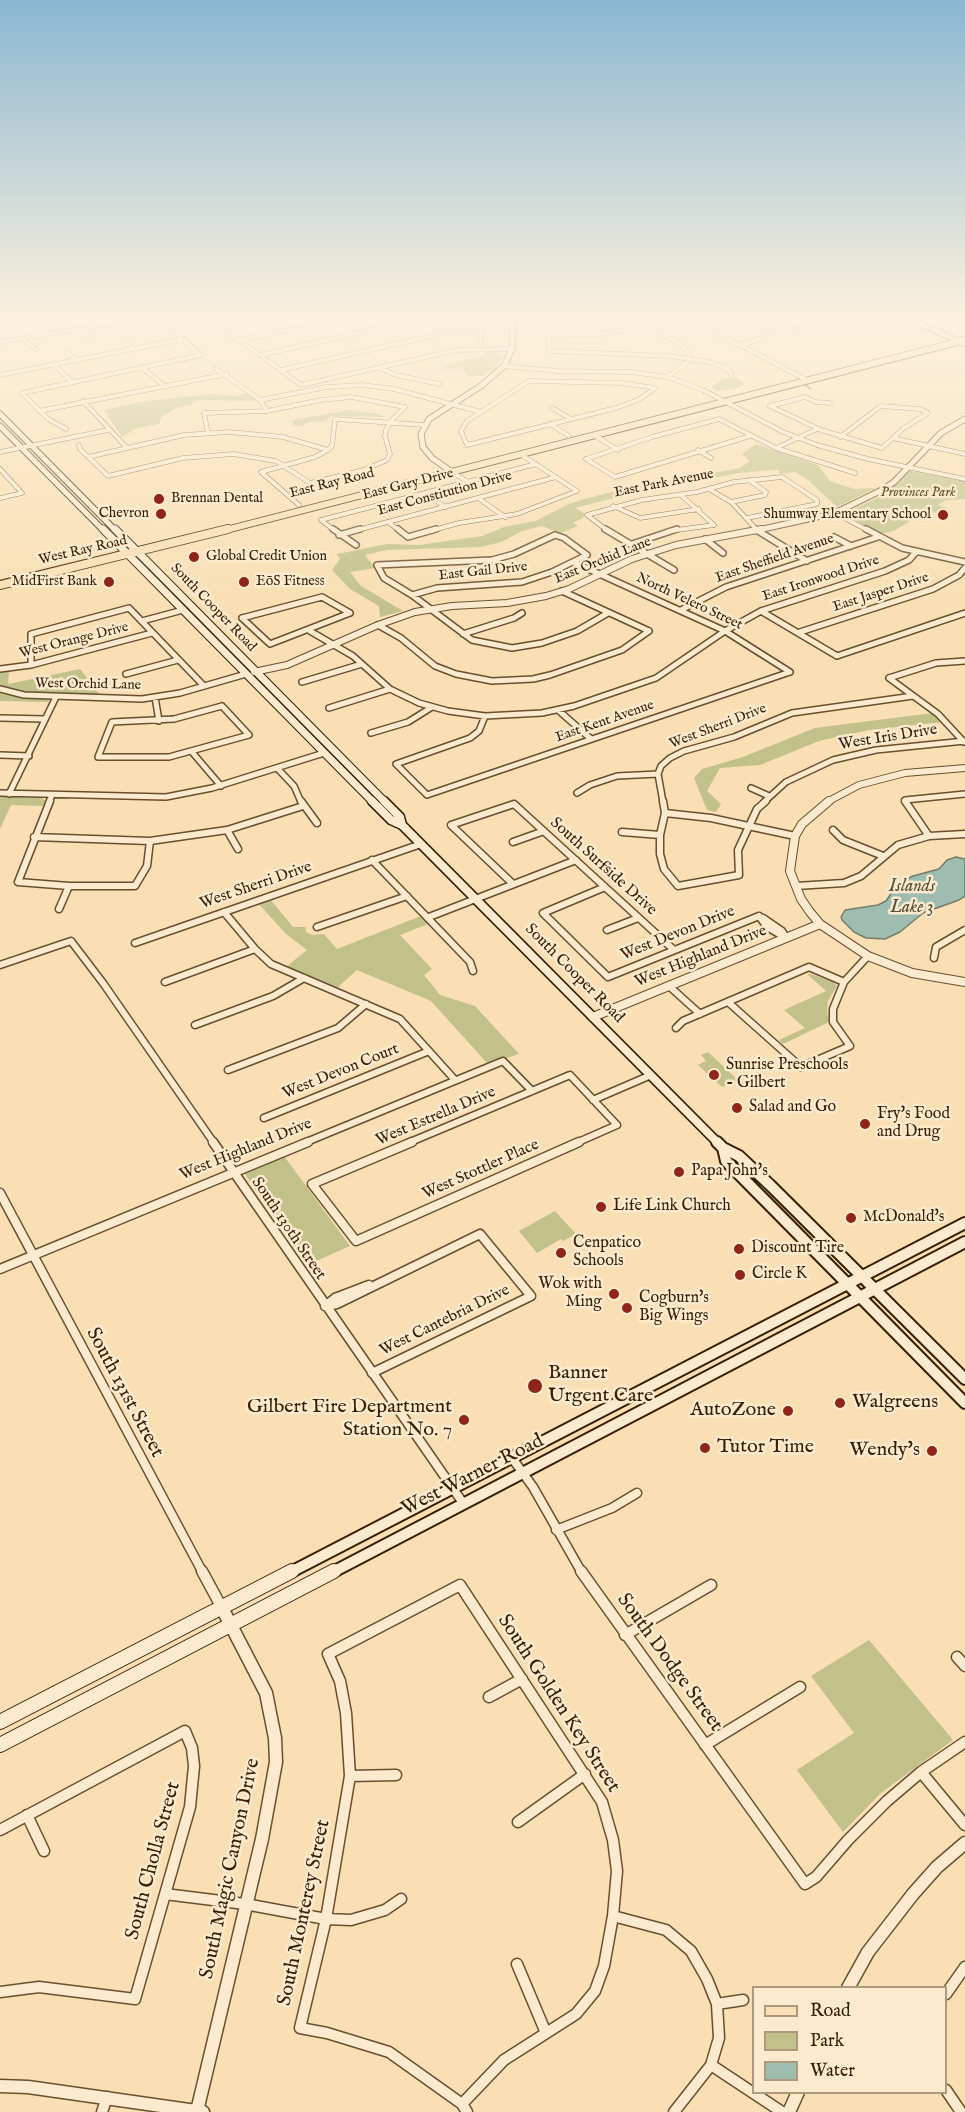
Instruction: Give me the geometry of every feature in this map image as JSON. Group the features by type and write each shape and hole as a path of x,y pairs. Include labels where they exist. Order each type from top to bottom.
{"main road":[{"name":"South Cooper Road","path":"0,414 84,499 183,610 250,673 391,820 402,825 723,1148 739,1156 965,1379"},
{"name":"East Ray Road","path":"131,552 662,414"},
{"name":"East Ray Road","path":"255,519 299,505 520,454 670,414"},
{"name":"South Cooper Road","path":"0,426 74,501 192,608 250,673"},
{"path":"74,501 84,499"},
{"name":"West Ray Road","path":"0,585 131,552"},
{"path":"183,610 192,608"},
{"name":"South Cooper Road","path":"723,1148 726,1161 965,1403"},
{"name":"West Warner Road","path":"0,1722 965,1223"},
{"name":"West Warner Road","path":"0,1745 965,1242"},
{"path":"640,1392 654,1404"}],"street":[{"path":"42,414 57,426 66,429"},
{"path":"94,414 127,448"},
{"path":"204,414 208,433"},
{"path":"79,445 80,449 108,476 202,455 233,454 256,456 285,465 310,483 364,470 387,460 390,454 385,436 391,422 399,414"},
{"path":"437,414 424,426 421,434 423,447 466,482"},
{"path":"479,414 462,427 462,436 467,445 592,414"},
{"path":"562,414 571,419"},
{"path":"748,414 799,438 839,452 965,479"},
{"path":"785,414 819,430 882,448 926,414"},
{"path":"840,437 871,414"},
{"path":"299,505 261,472 315,457 328,450 332,446 335,419 424,426"},
{"path":"750,436 615,477 586,459 652,437 719,419 776,448 855,473"},
{"name":"East Orchid Lane","path":"250,673 281,667 398,617 432,609 507,603 562,591 648,554 705,539 836,513 882,490 941,433 965,419"},
{"path":"550,424 569,436"},
{"path":"0,452 108,430"},
{"path":"776,448 819,430"},
{"path":"88,457 208,433 267,434 328,450"},
{"path":"594,435 618,450"},
{"path":"893,438 965,454"},
{"path":"698,450 711,458"},
{"path":"388,522 408,537 459,523 505,517 578,491 520,454"},
{"name":"East Gary Drive","path":"339,535 321,520 536,464"},
{"path":"0,469 2,474 22,493 0,498"},
{"name":"East Constitution Drive","path":"339,535 556,477"},
{"name":"East Park Avenue","path":"632,544 606,530 587,515 613,506 681,495 749,480 782,477 798,489 815,497 817,504 748,520"},
{"path":"731,502 765,495 766,492 749,480"},
{"path":"709,489 731,502 749,524 807,561"},
{"path":"425,493 445,507"},
{"path":"632,544 672,530 714,525 681,495"},
{"path":"478,498 505,517"},
{"path":"613,506 640,519 699,509"},
{"path":"836,513 878,537 916,552 965,562"},
{"path":"339,535 356,545"},
{"name":"East Gail Drive","path":"555,535 564,538 587,555 573,562 522,582 437,588 412,595 384,578 377,565 492,560 514,554 555,535"},
{"path":"834,537 851,546"},
{"name":"East Sheffield Avenue","path":"681,610 726,587 878,537"},
{"path":"705,539 723,553"},
{"path":"632,544 674,570"},
{"name":"East Ironwood Drive","path":"310,631 362,664 390,689 432,707 485,716 524,715 558,710 656,678 725,630 761,611 885,571 909,560 916,552"},
{"name":"North Velero Street","path":"573,562 725,630 790,672"},
{"name":"East Jasper Drive","path":"800,632 933,589 960,575 965,568"},
{"path":"378,625 401,638 435,666 456,675 492,681 533,679 560,672 622,650 649,631 562,591"},
{"path":"412,595 463,634 486,644 512,648 526,647 577,631 608,613"},
{"path":"322,597 350,613 310,631 270,644 242,618 322,597"},
{"path":"32,665 30,659 31,634 129,608 204,686"},
{"name":"West Orange Drive","path":"142,621 183,610"},
{"path":"761,611 800,632 837,656 965,613"},
{"path":"463,634 514,618 522,613"},
{"name":"West Orange Drive","path":"0,669 32,665 152,633"},
{"path":"126,674 178,660"},
{"path":"964,742 938,714 889,678 928,665 965,661"},
{"path":"302,682 362,664"},
{"name":"East Kent Avenue","path":"485,716 479,731 470,738 396,764 427,795 790,672"},
{"name":"West Orchid Lane","path":"0,689 16,695 127,699 155,697 250,673"},
{"path":"329,708 390,689"},
{"name":"West Sherri Drive","path":"658,774 661,766 670,758 684,751 734,737 792,713 913,696"},
{"path":"9,794 56,697"},
{"path":"155,697 159,721"},
{"path":"222,706 249,735 169,758 98,757 112,722 159,721 222,706"},
{"path":"372,733 408,722 432,707"},
{"path":"558,710 591,739"},
{"path":"0,718 45,719"},
{"name":"West Iris Drive","path":"660,835 660,854 664,868 678,886 739,875 738,850 748,826 757,809 786,782 833,760 876,750 964,742"},
{"path":"192,752 221,786"},
{"path":"0,794 166,797 221,786 328,752"},
{"path":"0,755 29,756"},
{"path":"277,768 294,786 303,806 317,823"},
{"path":"965,768 905,773 859,784 818,809 802,824 795,836 790,871 801,899 820,924 868,956 912,973 965,982"},
{"path":"577,792 617,776 658,774 665,813 660,835 622,832"},
{"path":"751,788 769,796"},
{"path":"929,836 905,800 965,794"},
{"path":"52,795 18,882 69,886 135,886 147,866 150,841"},
{"name":"South Surfside Drive","path":"513,884 451,825 514,804 674,950"},
{"path":"34,837 150,841 227,830 303,806"},
{"path":"665,813 702,817 795,836"},
{"path":"227,830 238,849"},
{"path":"833,830 843,840 883,856"},
{"path":"513,842 544,831"},
{"path":"796,886 844,883 854,880 898,845 929,836 965,834"},
{"name":"West Sherri Drive","path":"135,943 421,844"},
{"path":"372,860 470,962 473,971"},
{"path":"429,917 576,860"},
{"path":"59,909 69,886"},
{"path":"543,913 605,887"},
{"path":"317,927 407,896"},
{"path":"224,912 255,949 271,964 399,1019 455,1080"},
{"name":"West Devon Drive","path":"543,913 608,977 759,916 776,934 786,938"},
{"path":"607,930 639,918"},
{"name":"West Highland Drive","path":"593,1017 820,924"},
{"path":"934,958 936,947 965,930"},
{"name":"South 130th Street","path":"0,965 71,941 103,982 463,1503"},
{"path":"165,982 255,949"},
{"path":"728,1002 801,1067 850,1046 833,1022 833,1009 844,982 868,956"},
{"path":"676,1028 683,1021 809,967 844,982"},
{"path":"195,1025 273,996 304,978"},
{"path":"669,986 700,1014"},
{"path":"228,1070 333,1030 366,1004"},
{"name":"West Devon Court","path":"264,1118 429,1051"},
{"name":"West Highland Drive","path":"0,1269 503,1061 532,1091"},
{"name":"West Estrella Drive","path":"356,1241 312,1184 570,1075 593,1100"},
{"path":"593,1100 651,1076"},
{"name":"West Stottler Place","path":"356,1241 617,1125 593,1100"},
{"name":"South 131st Street","path":"0,1193 222,1608"},
{"name":"West Cantebria Drive","path":"325,1306 337,1304 480,1234 531,1296 372,1373"},
{"name":"South Dodge Street","path":"512,1458 545,1508 572,1558 805,1884 816,1877 873,1814 921,1772"},
{"path":"556,1530 612,1508 637,1493"},
{"path":"626,1635 711,1585"},
{"name":"South Monterey Street","path":"460,1586 328,1654 340,1681 346,1713 351,1776 326,1919 300,2028 365,2043 390,2052 417,2070 464,2108"},
{"name":"South Golden Key Street","path":"460,1586 602,1802 613,1840 617,1871 614,1916 596,1992 576,2014 504,2060 464,2108"},
{"name":"South Magic Canyon Drive","path":"200,2111 276,1762 275,1738 266,1693 222,1608"},
{"path":"957,1658 965,1666"},
{"path":"489,1697 522,1679"},
{"path":"705,1745 800,1687"},
{"name":"South Cholla Street","path":"0,1992 39,1987 135,1999 194,1786 192,1748 185,1731 27,1815"},
{"path":"965,1742 921,1772 965,1825"},
{"path":"518,1822 585,1774"},
{"path":"351,1776 396,1775"},
{"path":"0,1830 27,1815 44,1851"},
{"path":"849,1986 868,1952 913,1894 965,1843"},
{"path":"165,1894 245,1904 326,1919 351,1920 385,1910 401,1899"},
{"path":"614,1916 666,1930 691,1951 707,1979 717,2004 719,2038 711,2065 674,2112"},
{"path":"517,1964 546,2033"},
{"path":"947,1991 965,1967"},
{"path":"717,2004 743,2000"},
{"path":"711,2065 752,2092"},
{"path":"0,2086 28,2086 200,2111"},
{"path":"947,2093 962,2112"},
{"path":"755,2094 782,2112"},
{"path":"789,2112 797,2094"},
{"path":"102,2112 107,2097"}],"green space":[{"path":"106,414 167,414 161,417 159,424 137,428 122,437"},
{"path":"329,414 377,414 384,417 331,416 326,421 309,422 301,426 293,425 293,420"},
{"path":"756,444 818,465 830,481 854,489 876,488 837,507 808,480 795,472 780,474 779,470 770,470 739,473 634,493 575,508 585,514 583,518 573,523 578,526 560,533 542,526 481,547 386,550 365,555 375,568 350,572 361,586 403,611 380,617 379,606 350,589 332,570 340,559 337,554 387,544 419,545 482,536 504,527 535,521 571,503 607,493 740,468 750,461 742,454"},
{"name":"Provinces Park","path":"910,471 965,481 965,499 946,500 938,505 946,508 937,513 928,510 894,531 880,534 844,514 885,494"},
{"path":"80,669 101,696 52,695 48,702 0,701 0,672 9,671 8,684"},
{"path":"933,713 943,722 869,730 819,741 760,765 720,768 707,791 721,804 716,812 707,810 694,778 702,769 743,757 815,728"},
{"path":"0,796 41,798 46,801 43,806 11,805 0,829"},
{"path":"270,899 293,927 305,927 306,932 312,935 324,934 337,949 421,916 428,924 400,935 432,969 424,975 440,995 475,1006 519,1054 488,1064 431,1001 357,970 337,988 286,967 307,950 286,934 258,903"},
{"path":"807,974 833,982 837,986 828,1001 829,1022 783,1044 779,1040 805,1028 784,1010 826,991"},
{"path":"708,1052 738,1080 722,1087 698,1065 706,1061 701,1055"},
{"path":"284,1156 350,1246 307,1265 245,1174"},
{"path":"555,1211 576,1234 563,1241 561,1239 537,1253 519,1231"},
{"path":"869,1640 953,1740 881,1793 843,1832 797,1770 854,1733 811,1676"}],"water":[{"name":"Islands Lake 3","path":"956,857 965,859 965,896 959,900 923,913 900,932 885,939 866,938 854,932 842,920 841,917 845,910 878,905 886,901 898,883 939,869 947,860"}],"place":[{"name":"Brennan Dental","path":"159,499"},
{"name":"Chevron","path":"161,514"},
{"name":"Shumway Elementary School","path":"943,515"},
{"name":"Global Credit Union","path":"194,557"},
{"name":"MidFirst Bank","path":"109,582"},
{"name":"EōS Fitness","path":"244,582"},
{"name":"Sunrise Preschools - Gilbert","path":"714,1075"},
{"name":"Salad and Go","path":"737,1108"},
{"name":"Fry's Food and Drug","path":"865,1124"},
{"name":"Papa John's","path":"679,1172"},
{"name":"Life Link Church","path":"601,1207"},
{"name":"McDonald's","path":"851,1218"},
{"name":"Discount Tire","path":"739,1249"},
{"name":"Cenpatico Schools","path":"561,1253"},
{"name":"Circle K","path":"740,1275"},
{"name":"Wok with Ming","path":"614,1294"},
{"name":"Cogburn's Big Wings","path":"627,1308"},
{"name":"Banner Urgent Care","path":"535,1386"},
{"name":"Walgreens","path":"840,1403"},
{"name":"AutoZone","path":"788,1411"},
{"name":"Gilbert Fire Department Station No. 7","path":"464,1420"},
{"name":"Tutor Time","path":"705,1448"},
{"name":"Wendy's","path":"932,1451"}]}
